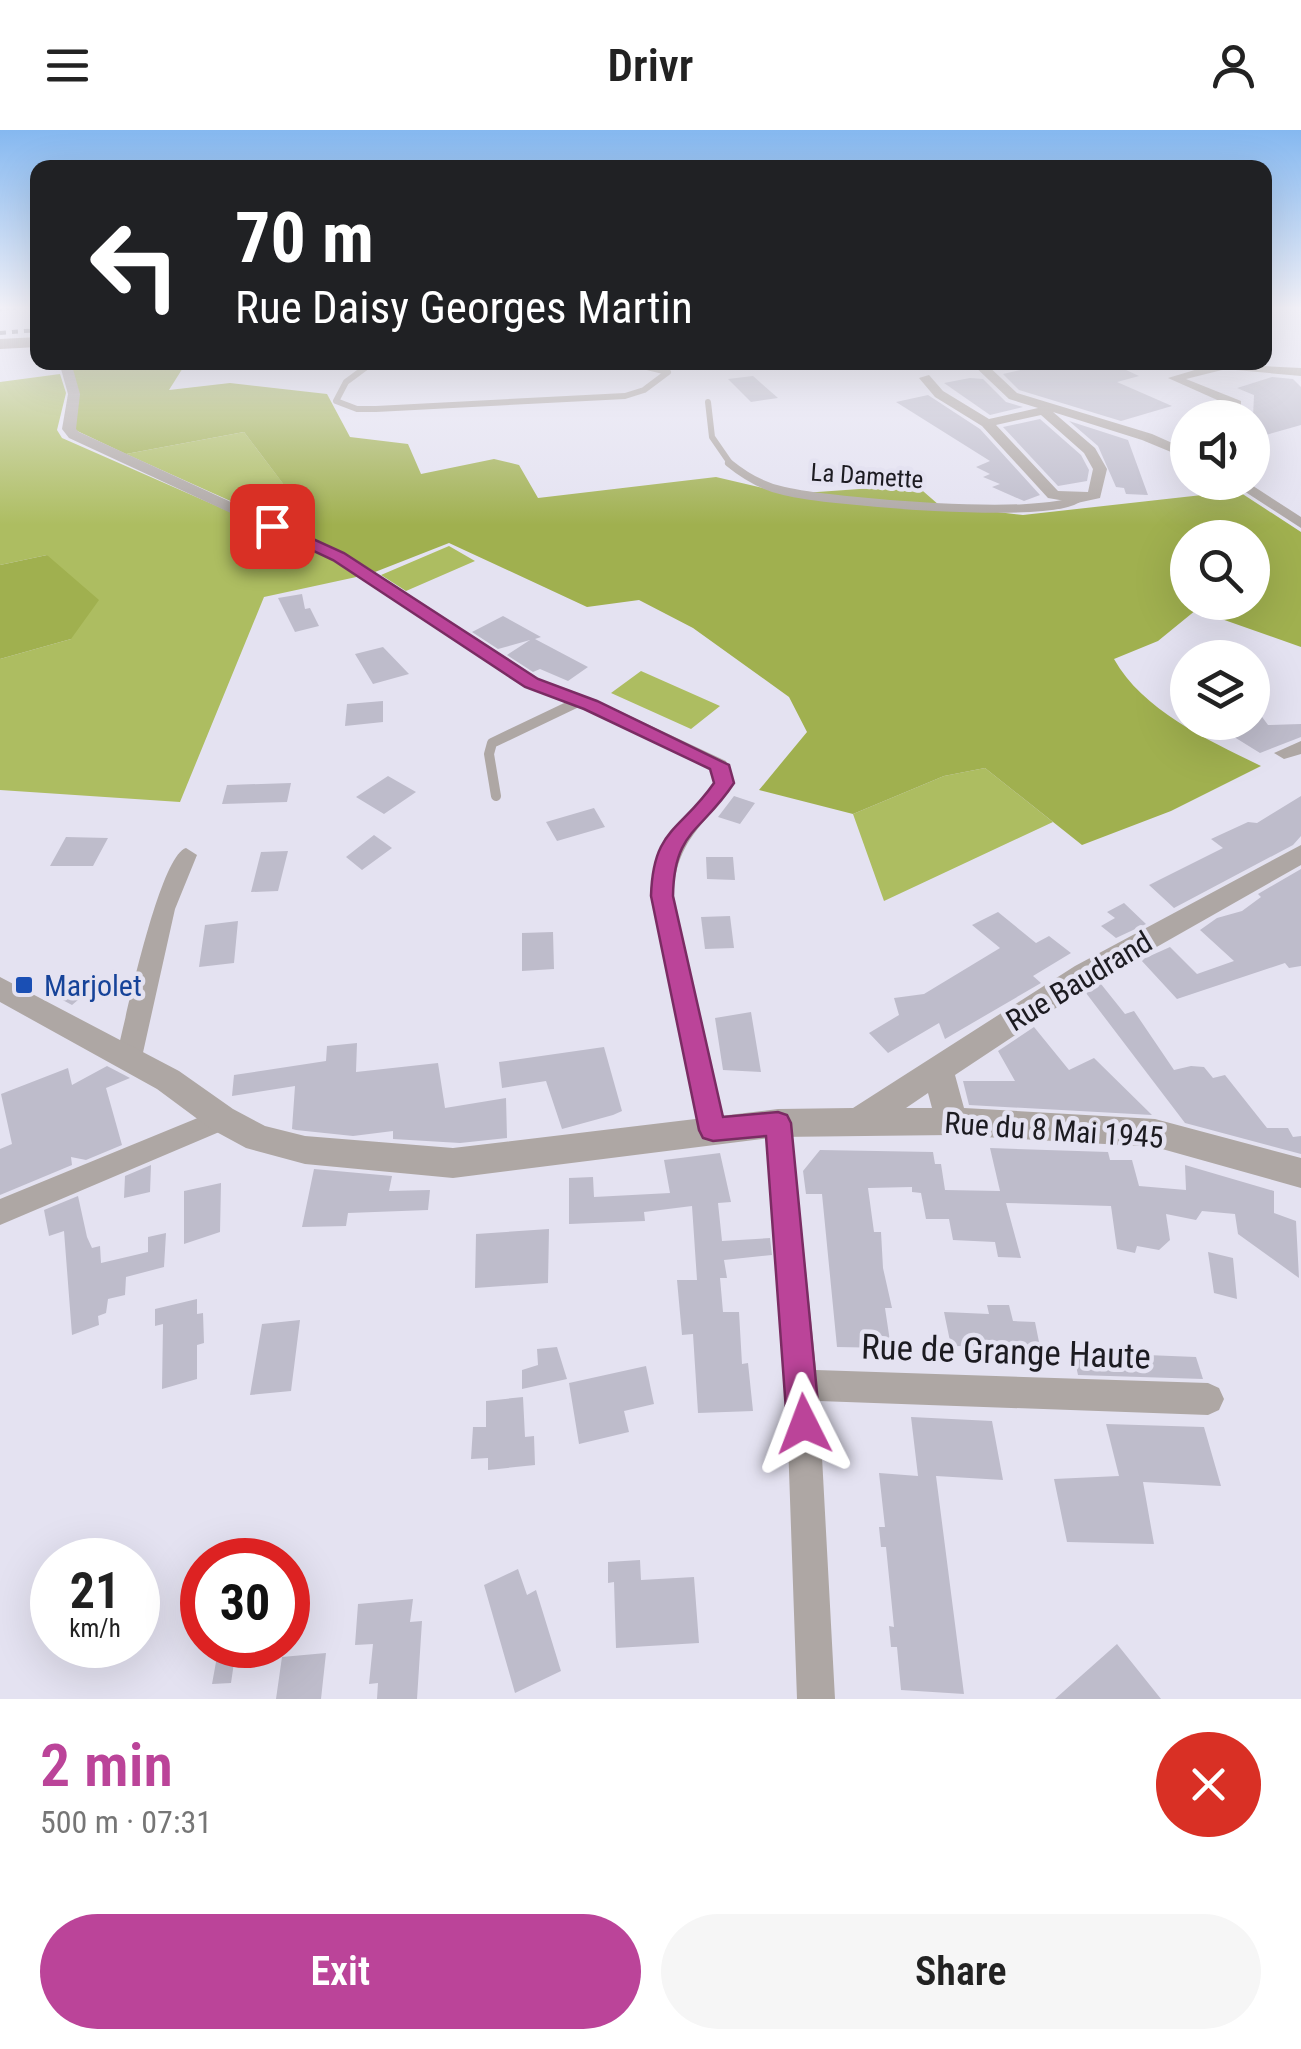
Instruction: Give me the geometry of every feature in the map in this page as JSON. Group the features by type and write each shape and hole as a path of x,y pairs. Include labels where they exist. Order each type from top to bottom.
{"street":[{"path":"70,379 74,394 69,429 74,436 338,556 531,683 719,765 724,783 706,809 674,838 663,860 662,896 713,1130"},
{"path":"926,379 939,394 987,424 1053,495 1077,499 1095,496 1100,470 1090,451 1047,410"},
{"path":"995,379 1013,396 1047,410 1147,437 1170,447"},
{"path":"1177,379 1227,400"},
{"path":"987,424 1047,410"},
{"path":"1264,500 1301,524"},
{"path":"128,1057 164,909 186,854"},
{"name":"Rue Baudrand","path":"863,1119 1086,974 1301,854"},
{"name":"Rue du 8 Mai 1945","path":"0,988 128,1057 222,1119 258,1138 304,1150 453,1163 778,1123 951,1120 1154,1133 1301,1173"},
{"path":"938,1068 951,1120"},
{"path":"0,1212 222,1119"},
{"path":"778,1123 802,1385 816,1699"},
{"name":"Rue de Grange Haute","path":"802,1385 1208,1399"}],"lane":[{"path":"350,379 336,400 357,409 625,396 644,390 658,379"},
{"name":"La Damette","path":"708,402 711,444 727,464 757,484 786,492 989,511 1066,506 1077,499"},
{"path":"496,796 489,754 492,744 580,702"}],"green space":[{"path":"62,379 66,393 57,430 62,438 335,558 361,576 264,597 180,802 0,790 0,659 71,639 47,555 0,565 0,382"},
{"path":"68,379 176,379 169,390 230,383 327,394 350,437 408,444 421,474 494,459 519,465 538,498 716,477 789,494 916,485 939,505 1023,515 1170,499 1252,500 1301,532 1301,647 1224,620 1270,620 1270,520 1170,520 1170,620 1184,620 1158,641 1114,659 1142,694 1170,716 1170,740 1210,740 1261,766 1171,811 1082,845 985,768 944,776 853,814 759,790 807,732 789,697 693,628 639,600 587,607 449,543 375,572 344,553 246,508 293,497 244,432 126,454 73,429"},
{"path":"244,432 294,498 246,508 126,454"},
{"path":"449,546 475,561 406,591 381,575"},
{"path":"47,555 99,600 71,639 0,659 0,565"},
{"path":"641,671 720,706 691,729 611,693"},
{"path":"985,768 1053,822 884,901 853,814 944,776"}],"building":[{"path":"728,379 757,379 778,398 751,402"},
{"path":"983,379 1006,402 1023,407 990,415 944,383"},
{"path":"1008,379 1127,379 1117,382 1170,405 1121,421 1019,390"},
{"path":"1265,379 1293,379 1301,387 1301,425 1270,434 1270,400 1254,400 1254,395 1237,388"},
{"path":"928,395 980,429 1040,495 1024,501 992,487 1000,484 983,477 990,474 976,467 990,461 896,402"},
{"path":"1040,419 1081,455 1089,470 1087,481 1058,486 1003,427"},
{"path":"1069,421 1128,440 1148,495 1126,494 1124,488 1116,487 1098,446"},
{"path":"302,594 305,609 310,608 319,626 295,632 278,598"},
{"path":"503,616 541,637 535,639 588,667 568,681 540,669 533,672 507,655 530,640 498,649 472,632"},
{"path":"383,647 409,674 373,684 355,654"},
{"path":"383,701 383,722 345,726 347,704"},
{"path":"1301,724 1301,737 1260,753 1239,740 1270,740 1270,725"},
{"path":"388,776 416,792 384,814 356,797"},
{"path":"291,783 287,802 222,804 227,785"},
{"path":"734,796 755,803 740,824 718,817"},
{"path":"1301,796 1301,836 1293,845 1174,908 1149,885 1223,848 1211,839 1248,822 1257,823"},
{"path":"594,808 605,827 557,841 546,822"},
{"path":"374,835 392,848 362,870 346,857"},
{"path":"66,837 108,838 93,866 50,866"},
{"path":"288,851 278,891 251,892 261,852"},
{"path":"706,857 733,857 735,880 707,879"},
{"path":"1301,869 1301,966 1289,968 1285,963 1177,999 1141,960 1170,947 1197,974 1234,961 1200,930 1217,918 1242,911 1261,897 1258,894"},
{"path":"1124,903 1146,924 1116,938 1101,926 1115,918 1107,912"},
{"path":"998,912 1036,943 1049,936 1071,953 1033,976 1041,983 945,1039 939,1023 888,1053 869,1033 899,1015 894,998 924,994 1000,948 972,925"},
{"path":"730,916 734,948 705,949 701,917"},
{"path":"238,921 234,963 199,967 205,925"},
{"path":"553,932 554,969 522,971 522,933"},
{"path":"60,974 91,989 72,1005 42,989"},
{"path":"1101,984 1125,1014 1134,1011 1174,1070 1204,1067 1213,1078 1225,1075 1267,1128 1288,1128 1293,1137 1301,1136 1301,1154 1185,1123 1086,993"},
{"path":"751,1012 761,1072 723,1070 715,1018"},
{"path":"1034,1027 1069,1070 1094,1058 1152,1115 969,1105 963,1081 1015,1081 998,1051"},
{"path":"357,1043 356,1072 438,1063 445,1108 506,1098 507,1138 460,1143 393,1139 393,1131 353,1136 296,1130 292,1129 295,1086 232,1096 234,1075 326,1061 327,1046"},
{"path":"604,1047 622,1111 613,1115 562,1129 546,1081 502,1088 499,1062"},
{"path":"107,1066 130,1078 106,1088 122,1145 86,1160 71,1157 72,1165 0,1195 0,1149 12,1144 1,1094 68,1068 72,1085"},
{"path":"990,1148 1108,1152 1110,1160 1132,1160 1139,1186 1186,1190 1185,1165 1274,1191 1274,1213 1296,1221 1299,1278 1238,1234 1235,1214 1202,1211 1196,1220 1166,1214 1170,1240 1159,1250 1137,1246 1135,1253 1117,1249 1111,1206 1006,1203 1021,1258 998,1257 995,1242 953,1240 949,1219 926,1219 921,1193 912,1192 912,1187 868,1188 874,1232 881,1232 883,1268 892,1308 885,1308 891,1348 837,1347 822,1194 806,1194 803,1171 820,1150 933,1152 935,1164 941,1164 945,1190 1000,1191"},
{"path":"720,1153 731,1202 718,1203 722,1241 770,1238 772,1255 724,1260 727,1278 720,1278 723,1312 739,1312 742,1364 748,1363 753,1411 698,1413 693,1334 682,1335 677,1280 697,1280 692,1206 644,1212 645,1221 569,1224 569,1178 593,1177 594,1197 670,1193 664,1160"},
{"path":"151,1165 150,1192 124,1198 125,1176"},
{"path":"314,1169 392,1176 389,1191 430,1190 428,1210 348,1213 346,1226 302,1227"},
{"path":"221,1183 220,1232 184,1244 184,1191"},
{"path":"78,1196 87,1237 92,1248 100,1246 101,1263 148,1252 148,1237 166,1233 164,1267 126,1277 125,1295 108,1299 106,1313 98,1316 99,1325 72,1335 64,1231 49,1236 44,1210"},
{"path":"549,1229 548,1283 475,1288 476,1234"},
{"path":"1208,1252 1233,1258 1237,1299 1214,1293"},
{"path":"197,1299 197,1314 203,1313 204,1343 197,1345 197,1379 162,1389 163,1324 155,1326 155,1309"},
{"path":"987,1305 1009,1305 1013,1321 1035,1322 1040,1347 951,1346 944,1312 989,1314"},
{"path":"300,1320 291,1391 250,1395 262,1324"},
{"path":"557,1347 567,1379 522,1389 522,1370 538,1365 537,1349"},
{"path":"1073,1352 1196,1357 1203,1379 1078,1375"},
{"path":"646,1366 654,1404 624,1411 629,1432 579,1444 569,1383"},
{"path":"523,1397 525,1437 534,1436 535,1465 488,1470 488,1458 471,1459 473,1427 486,1427 486,1401"},
{"path":"911,1417 992,1421 1003,1480 936,1476 964,1694 901,1690 897,1647 891,1647 889,1626 894,1627 886,1547 881,1547 879,1527 885,1527 879,1473 918,1476"},
{"path":"1106,1424 1204,1427 1221,1486 1143,1482 1154,1544 1067,1542 1054,1479 1119,1476"},
{"path":"640,1560 641,1580 694,1577 699,1643 616,1648 614,1582 608,1583 608,1562"},
{"path":"518,1569 527,1595 536,1590 561,1671 515,1693 484,1585"},
{"path":"413,1599 410,1622 422,1621 417,1699 377,1699 378,1683 369,1684 373,1644 355,1645 358,1604"},
{"path":"1117,1644 1161,1699 1055,1699"},
{"path":"326,1653 321,1699 276,1699 280,1668 310,1668 310,1654"},
{"path":"215,1668 233,1668 231,1683 212,1684"}],"place":[{"name":"Marjolet","path":"24,985"}],"route":[{"path":"272,526 338,556 531,683 590,705 719,765 724,783 706,809 674,838 663,860 662,896 713,1130 778,1123 804,1424"}]}
